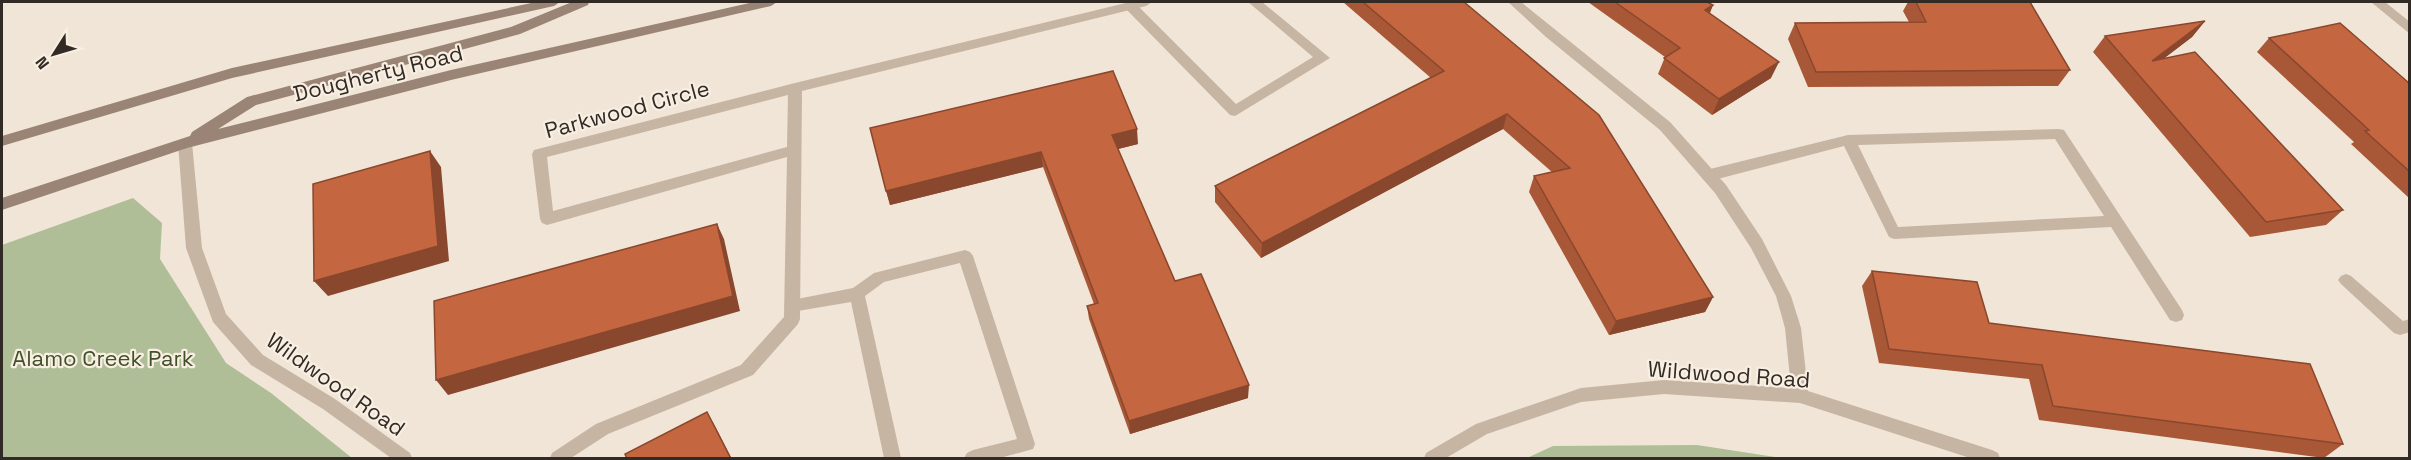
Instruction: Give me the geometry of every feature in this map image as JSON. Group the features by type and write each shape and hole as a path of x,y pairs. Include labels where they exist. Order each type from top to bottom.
{"main road":[{"name":"Dougherty Road","path":"2,141 231,73 554,2"},
{"path":"185,144 252,101 515,31 583,2"},
{"name":"Dougherty Road","path":"2,204 185,144 451,75 771,2"}],"street":[{"name":"Parkwood Circle","path":"794,150 547,219 539,154 795,87 1146,2"},
{"path":"1131,7 1235,111 1323,58 1254,2"},
{"path":"1514,2 1545,32 1666,126 1710,175 1769,264 1790,318 1800,396"},
{"path":"2377,2 2409,30"},
{"path":"558,459 602,429 747,370 792,319 795,87"},
{"path":"1710,175 1848,140 2059,134 2176,315"},
{"path":"1848,140 1894,232 2115,221"},
{"name":"Wildwood Road","path":"185,144 194,248 219,317 257,360 329,404 404,459"},
{"path":"792,306 857,294 879,277 965,256 1027,444 973,459"},
{"path":"2346,280 2400,328 2409,325"},
{"path":"857,294 892,459"},
{"name":"Wildwood Road","path":"1432,459 1482,429 1581,395 1664,387 1800,396 1992,459"}],"green space":[{"name":"Alamo Creek Park","path":"133,198 162,223 160,259 226,363 271,393 352,458 2,458 2,245"},
{"path":"1697,445 1781,458 1527,458 1553,446"}],"building":[{"path":"1363,2 1464,2 1599,115 1713,297 1616,321 1534,176 1570,168 1507,114 1262,243 1215,186 1444,71"},
{"path":"1615,2 1707,2 1713,5 1705,10 1779,62 1719,99 1664,58 1680,48"},
{"path":"1916,2 2030,2 2070,70 1816,72 1795,23 1926,22"},
{"path":"2205,21 2152,61 2195,52 2343,210 2266,222 2105,36"},
{"path":"2340,23 2409,83 2409,171 2365,131 2369,130 2269,38"},
{"path":"1113,71 1137,129 1112,135 1175,281 1201,274 1249,385 1129,421 1087,306 1098,303 1041,152 886,191 870,128"},
{"path":"430,151 438,246 314,281 313,184"},
{"path":"717,224 733,296 436,380 434,301"},
{"path":"1872,271 1977,282 1989,323 2310,364 2343,444 2053,406 2042,365 1889,349"},
{"path":"707,412 731,459 627,459 625,454"}]}
